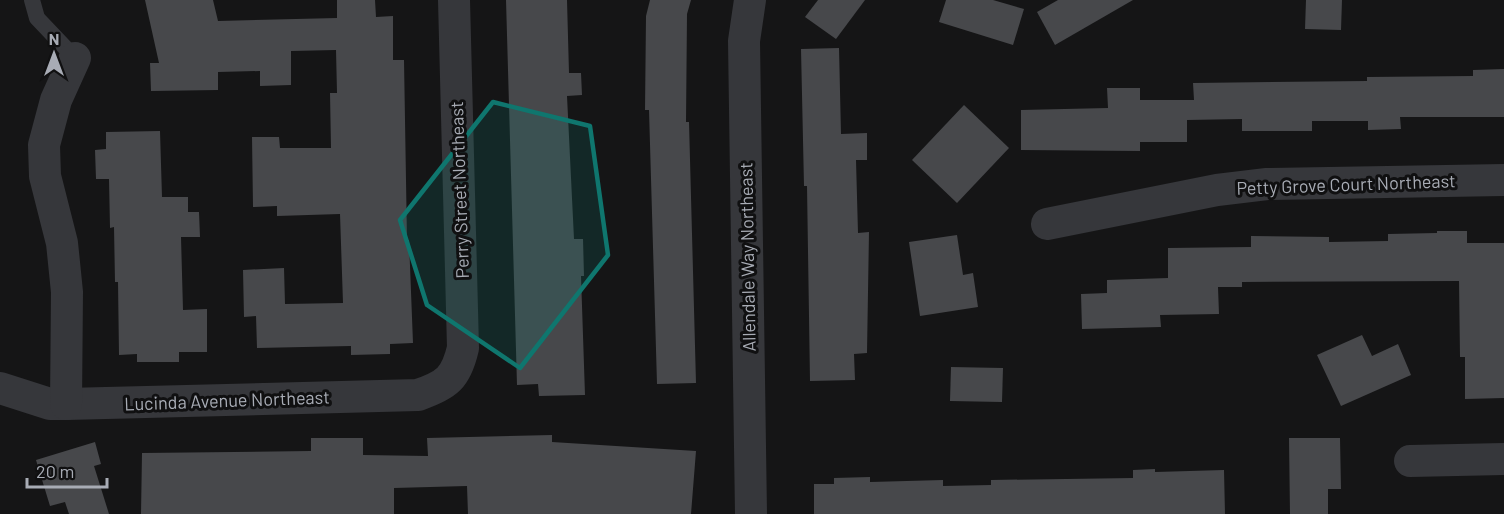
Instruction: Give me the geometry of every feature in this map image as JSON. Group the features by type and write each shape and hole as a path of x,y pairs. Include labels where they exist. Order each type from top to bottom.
{"street":[{"name":"Perry Street Northeast","path":"452,378 463,348 454,0"},
{"name":"Allendale Way Northeast","path":"750,0 744,41 751,514"},
{"path":"66,404 67,292 62,243 45,176 44,145 56,100 75,58"},
{"name":"Petty Grove Court Northeast","path":"1047,224 1217,190 1267,184 1504,180"},
{"name":"Lucinda Avenue Northeast","path":"0,388 50,404 66,404 418,395 452,378"},
{"path":"1410,461 1504,459"}],"lane":[{"path":"32,0 37,18 75,58"}],"highlighted area":[{"path":"493,102 590,126 608,255 520,368 427,305 400,220"}],"building":[{"path":"145,0 213,0 218,21 337,18 337,0 375,0 376,17 393,16 393,60 404,60 407,240 409,240 413,343 390,344 390,354 351,355 351,346 257,348 256,316 244,317 243,270 284,268 285,304 343,303 340,214 277,216 277,206 253,207 252,137 279,137 280,148 331,148 330,93 337,93 336,50 291,51 291,85 260,86 260,71 218,72 218,90 151,91 150,63 159,63"},
{"path":"506,0 567,0 569,73 581,73 582,95 567,96 574,239 583,239 584,276 581,276 585,395 539,396 538,384 517,385"},
{"path":"650,0 691,0 687,14 686,122 689,122 696,383 657,384 649,110 645,110 646,16"},
{"path":"818,0 865,0 836,39 805,17"},
{"path":"946,0 993,0 1024,9 1013,45 939,22"},
{"path":"1058,0 1133,0 1055,45 1037,12"},
{"path":"1306,0 1342,0 1341,30 1305,29"},
{"path":"839,48 841,134 867,133 867,160 856,160 858,233 869,232 867,353 854,354 855,380 810,381 807,186 804,186 801,49"},
{"path":"1504,69 1504,117 1400,117 1401,129 1368,130 1368,121 1312,121 1312,131 1242,131 1242,119 1187,120 1187,142 1140,142 1140,151 1021,150 1021,110 1108,108 1107,88 1140,88 1140,100 1194,100 1193,83 1367,81 1367,77 1473,76 1473,70"},
{"path":"964,105 1009,148 957,203 912,160"},
{"path":"160,131 162,197 188,197 188,212 199,212 200,237 181,237 183,310 207,309 207,352 179,352 179,362 137,362 137,354 119,355 118,282 115,282 114,227 110,228 109,179 96,179 95,150 106,149 106,132"},
{"path":"1437,231 1467,231 1467,243 1504,243 1504,398 1465,399 1465,357 1460,357 1459,281 1242,282 1242,287 1218,287 1219,314 1160,315 1161,327 1082,329 1081,294 1107,293 1107,280 1168,278 1168,248 1251,247 1251,236 1329,237 1329,242 1388,241 1388,234 1437,233"},
{"path":"957,235 963,275 973,273 978,307 920,316 909,242"},
{"path":"1362,335 1372,356 1398,344 1411,375 1341,406 1317,355"},
{"path":"951,367 1003,368 1002,402 950,401"},
{"path":"552,435 552,442 696,451 691,514 468,514 467,486 394,488 394,514 141,514 142,453 311,451 311,438 363,438 363,455 428,456 427,438"},
{"path":"1289,438 1340,438 1341,489 1328,489 1328,514 1290,514"},
{"path":"95,442 101,464 94,466 109,514 69,514 65,502 50,506 36,460"},
{"path":"1155,469 1155,472 1224,470 1225,514 814,514 814,484 834,484 834,478 870,477 870,482 943,480 943,486 991,485 991,480 1133,478 1133,470"}]}
